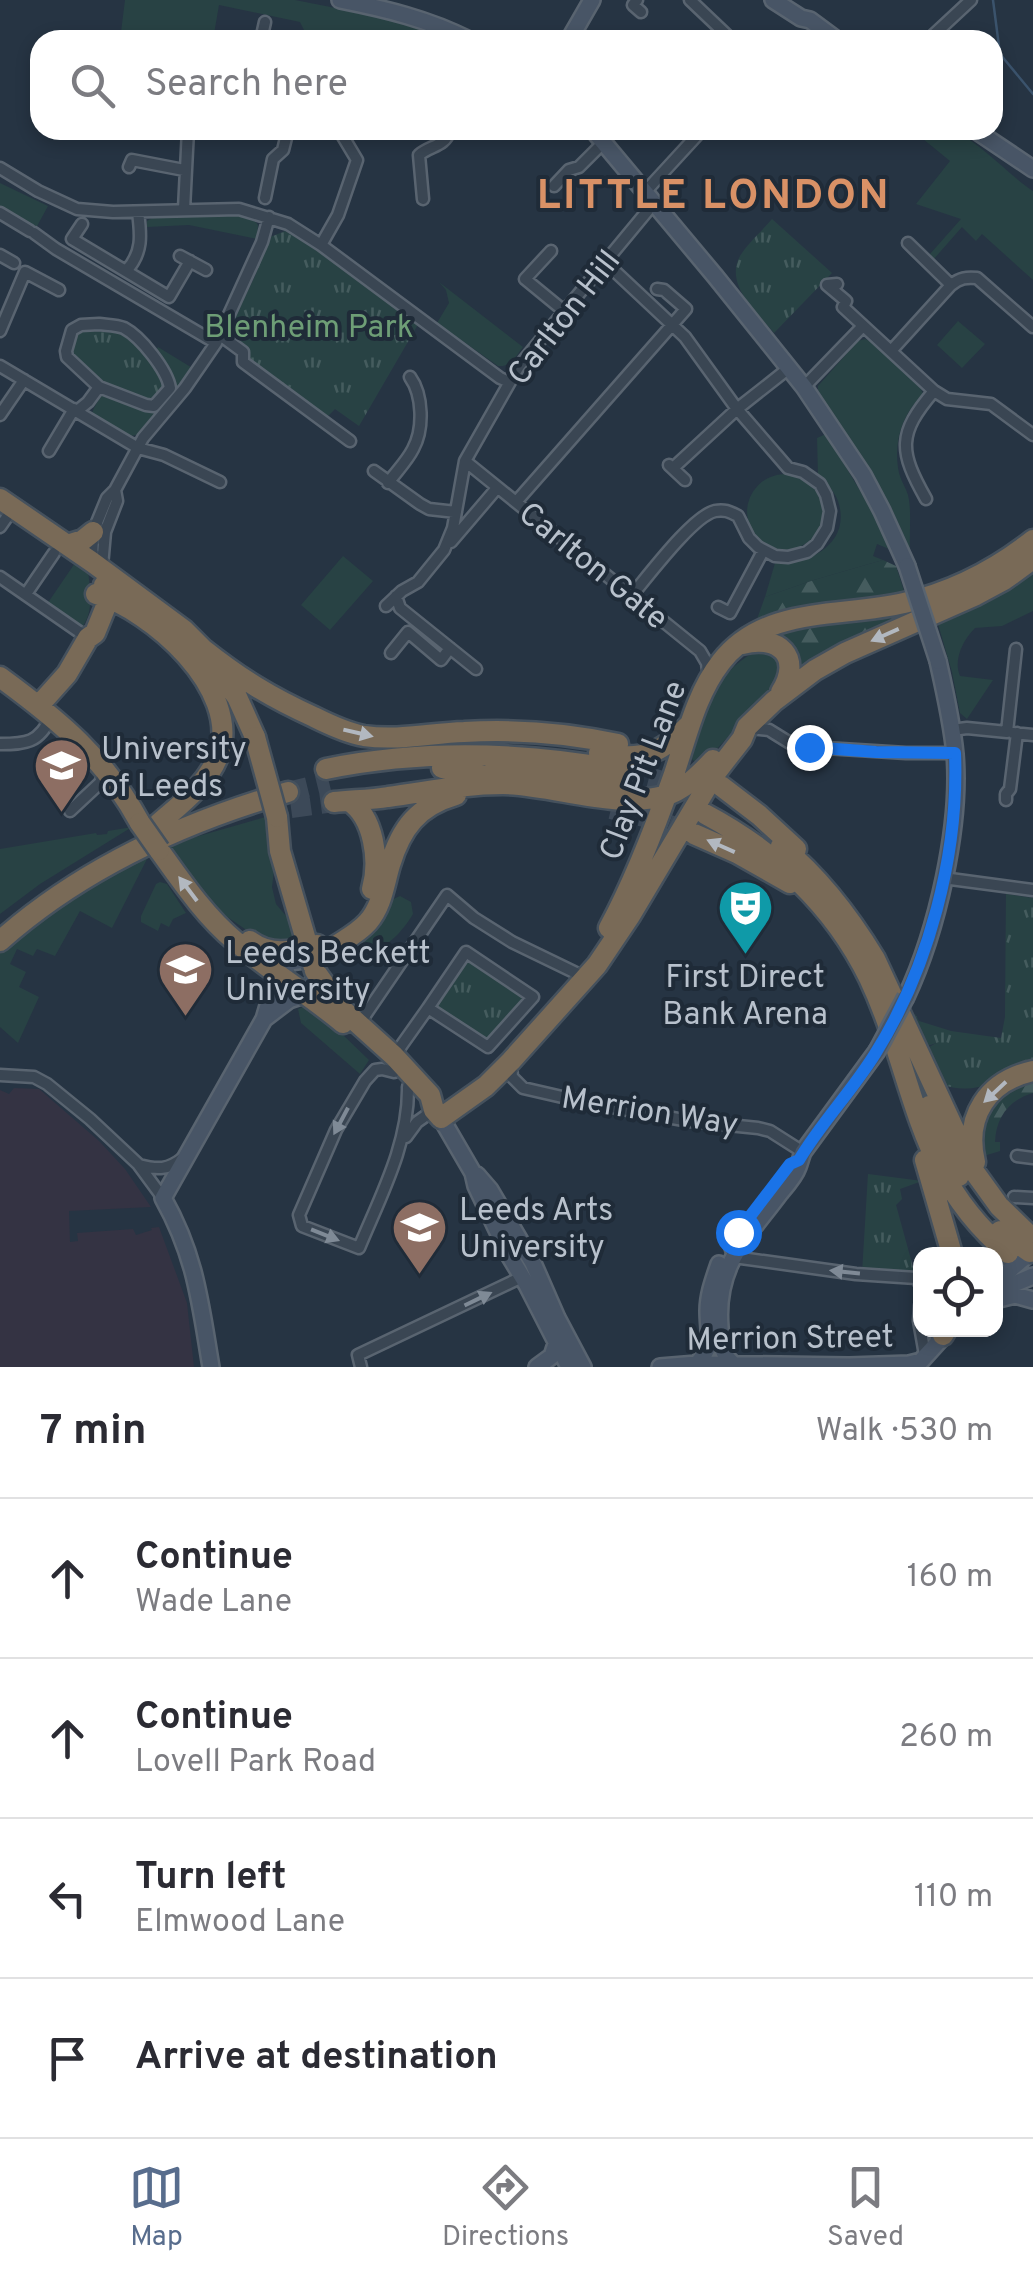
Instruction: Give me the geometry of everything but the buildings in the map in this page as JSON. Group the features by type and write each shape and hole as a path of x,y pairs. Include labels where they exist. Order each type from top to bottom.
{"highway":[{"path":"4,508 184,630 254,688 343,730 384,738 516,731 618,744"},
{"path":"93,532 83,540 80,557 100,604"},
{"name":"Clay Pit Lane","path":"438,1114 488,1070 576,973 611,926 642,793 691,723 709,679 735,646 758,630 784,622 902,604 928,596 969,581 1033,540"},
{"name":"Clay Pit Lane","path":"438,1114 483,1088 553,1017 604,956 746,727 815,670 976,595 1033,559"},
{"path":"100,604 134,611 152,622 255,736 275,809 280,851 312,961 342,1010 420,1103 438,1114"},
{"path":"45,708 88,638 88,627 100,604"},
{"path":"735,646 753,641 772,642 786,654 790,674 775,700"},
{"path":"0,941 46,904 155,834 212,770 220,751 228,702 203,649"},
{"path":"0,677 45,708 106,769 155,834 204,910 232,939 307,994 394,1070 430,1095 438,1114"},
{"path":"419,756 455,747 515,742 641,757 667,746 691,723"},
{"path":"334,788 388,798 451,787 500,784 611,799 696,777 746,727"},
{"path":"334,788 353,763 419,756 506,755 542,758 642,793"},
{"path":"334,788 370,774 442,768 508,769 563,774 642,793"},
{"path":"297,914 319,932 328,932 357,918 379,888 371,835 363,814 334,788"},
{"path":"0,923 77,869 222,798 288,793 155,834"},
{"path":"214,920 270,952 312,961 370,920 400,838 420,811 433,803 454,796 522,795 612,809"},
{"path":"1008,1253 982,1231 958,1200 934,1158 869,978 814,887 801,854 784,836 713,801 735,830 814,887 858,930 960,1144 981,1182 1031,1247"},
{"path":"694,834 814,887"},
{"path":"909,1032 929,1106 957,1174 1000,1230 1031,1247"},
{"path":"981,1182 972,1139 981,1105 1011,1078 1033,1071"},
{"path":"915,1112 950,1247"}],"street":[{"path":"340,0 365,2 447,30"},
{"path":"574,30 592,0"},
{"path":"690,0 722,30"},
{"path":"773,0 810,20"},
{"path":"784,0 823,30"},
{"path":"937,30 964,2"},
{"path":"263,30 265,22"},
{"path":"184,209 187,140"},
{"path":"266,198 274,159 283,150 286,140"},
{"path":"321,244 338,215 356,160 345,140"},
{"path":"423,199 419,155 446,140"},
{"path":"554,186 569,170 579,166 595,140"},
{"path":"601,140 804,387 863,476 907,566 938,661 955,753 952,822 943,878 924,952 906,997 877,1051 801,1156 798,1168 731,1250 711,1288 710,1341 697,1364"},
{"name":"Carlton Hill","path":"444,550 453,528 465,462 509,382 694,140"},
{"path":"990,140 1033,169"},
{"path":"129,167 132,160 184,170"},
{"path":"0,168 77,209 239,209 288,224 509,382"},
{"path":"126,271 138,256 138,212"},
{"path":"0,213 56,249 243,352 243,362 350,441"},
{"path":"93,532 106,498 116,490 138,448 202,366 218,339 262,242 269,217"},
{"path":"82,224 72,239 169,298 185,258 206,270"},
{"path":"908,243 951,285"},
{"path":"551,251 526,279 564,312"},
{"path":"0,255 14,263"},
{"path":"604,262 686,337 738,410 788,468 815,480 830,506 821,539 807,552 795,556 775,556 763,551 745,531 738,516 713,511 704,516 632,595"},
{"path":"0,331 25,272 58,290"},
{"path":"890,351 951,285 968,277 977,278 1033,327"},
{"path":"837,284 827,286 846,301 843,307 934,391 947,399 991,404 1033,435"},
{"path":"516,502 686,309 664,290 656,289"},
{"path":"81,325 123,328 152,355 170,384 154,406 99,387 67,357 72,330 81,325"},
{"path":"804,387 863,326"},
{"path":"0,366 138,448 164,455 220,482"},
{"path":"686,480 671,466 789,368"},
{"path":"388,482 418,438 419,402 410,376"},
{"path":"0,415 24,380"},
{"path":"50,451 76,410 99,387"},
{"path":"926,499 908,468 905,446 909,425 934,391"},
{"name":"Carlton Gate","path":"465,462 703,655 709,679"},
{"path":"374,471 420,504 456,512"},
{"name":"Carlton Hill","path":"386,606 418,582 497,488"},
{"path":"26,594 80,557 105,532 117,501 116,490"},
{"path":"0,527 4,508"},
{"path":"718,607 730,618 763,551"},
{"path":"0,577 88,638"},
{"path":"396,596 400,608 476,668"},
{"path":"391,653 408,632 442,660 450,648"},
{"path":"1006,800 1010,789 1016,648"},
{"path":"768,730 775,700"},
{"path":"0,744 27,743 47,728 45,708"},
{"path":"746,727 768,730 790,742 820,748 955,753"},
{"path":"952,730 1033,735"},
{"path":"70,810 100,783 106,769"},
{"path":"943,878 1033,890"},
{"path":"358,1025 447,895 512,942 576,973"},
{"path":"394,1070 370,1074 346,1110 299,1215 302,1226 359,1248 400,1146 408,1114 394,1070 428,1008 466,952 533,997 488,1047 428,1008"},
{"path":"163,1198 264,1019 279,976 290,962 312,961 314,979 307,994 289,1000 264,1019"},
{"name":"Merrion Way","path":"511,1061 512,1077 523,1088 689,1121 758,1128 770,1131 801,1156"},
{"path":"4,1075 34,1078 47,1084 138,1164 163,1198 179,1226 198,1282 211,1367"},
{"path":"400,1146 417,1122 438,1114 533,1263 583,1367"},
{"path":"138,1164 160,1170 173,1166 190,1152"},
{"path":"1017,1156 1033,1158"},
{"path":"474,1173 480,1196 509,1255 570,1367"},
{"path":"1014,1197 1033,1198"},
{"path":"1003,1275 1031,1247"},
{"path":"731,1250 809,1268 913,1280"},
{"path":"731,1250 719,1319 723,1352 732,1364"},
{"path":"1003,1292 1033,1276"},
{"path":"361,1367 358,1354 522,1277"},
{"path":"1003,1296 1014,1294 1033,1300"},
{"path":"922,1361 941,1337"},
{"path":"536,1367 552,1356 556,1344"},
{"name":"Merrion Street","path":"660,1367 849,1366 922,1361"}],"shaded area":[{"path":"14,1088 39,1089 99,1141 125,1169 151,1207 69,1211 70,1242 78,1241 77,1233 133,1229 136,1235 159,1227 187,1303 194,1367 0,1367 0,1090 9,1094"}],"green space":[{"path":"125,0 295,0 381,17 423,30 304,30 300,22 219,5 215,30 121,30"},
{"path":"924,140 969,140 1033,191 1033,280 982,234 976,241 962,227 933,260 930,254 961,219 916,204 950,161"},
{"path":"0,183 48,206 36,228 0,206"},
{"path":"218,213 252,217 258,225 257,239 189,225 147,227 147,221 157,215"},
{"path":"772,219 832,273 774,333 745,298 736,278 740,256"},
{"name":"Blenheim Park","path":"285,231 420,321 359,426 335,409 326,418 244,361 229,338 268,238"},
{"path":"439,282 523,347 513,360 498,366 437,323 449,303"},
{"path":"958,321 985,344 962,368 937,345"},
{"path":"81,326 122,329 139,342 170,384 153,405 111,391 68,357 69,339"},
{"path":"865,339 920,387 923,394 904,421 897,451 899,473 909,502 910,551 881,488 818,393 818,386 858,341"},
{"path":"158,347 194,369 136,435 126,437 94,418 92,413 103,395"},
{"path":"826,434 868,504 889,549 877,544 873,556 883,560 765,597 775,563 814,556 825,549 839,528 838,501 818,475 817,438"},
{"path":"785,474 812,485 823,512 812,539 785,550 758,539 747,512 758,485"},
{"path":"343,556 373,581 330,630 301,605"},
{"path":"883,560 896,566 905,594 756,622 765,597"},
{"path":"75,563 88,570 90,606 83,626 45,607"},
{"path":"1033,571 1033,611 1002,626 975,628 963,644 958,663 960,676 993,680 967,719 960,713 938,624"},
{"path":"912,610 914,616 800,672 794,649 773,631"},
{"path":"763,649 782,659 777,684 701,766 689,757 714,694 734,667"},
{"path":"269,816 275,863 272,887 276,904 292,923 295,940 291,945 267,944 217,910 164,846"},
{"path":"132,827 40,884 0,914 0,849"},
{"path":"145,855 147,859 112,928 80,911 55,956 37,949 33,956 17,949 10,964 26,972 19,987 39,997 18,1043 0,1027 0,951 70,899"},
{"path":"160,882 167,884 186,913 173,919 169,927 161,923 158,931 141,922 141,916"},
{"path":"1006,894 1033,898 1033,1064 977,1087 940,1084 926,1049 936,1043 925,1047 912,1017 915,1014 919,1021 951,1031 1001,1038 1005,1017"},
{"path":"400,896 411,902 413,914 393,939 366,951 345,947 387,902"},
{"path":"466,952 533,997 488,1047 428,1008"},
{"path":"305,1006 369,1060 360,1074 301,1023 298,1009"},
{"path":"1033,1075 1033,1093 1017,1100 1001,1117 995,1142 1000,1142 1000,1151 980,1157 974,1131 987,1102"},
{"path":"868,1174 922,1181 900,1189 902,1199 896,1205 913,1278 862,1274"}],"waterway":[{"path":"993,0 997,30"},
{"path":"1003,58 1033,94"}],"tunnel":[{"path":"620,770 674,784 711,802"},
{"path":"288,792 329,782"},
{"path":"291,808 334,802"},
{"path":"611,809 694,834"}],"place":[{"name":"University of Leeds","path":"62,815"},
{"name":"First Direct Bank Arena","path":"745,956"},
{"name":"Leeds Beckett University","path":"186,1019"},
{"name":"Leeds Arts University","path":"420,1276"}],"district":[{"name":"LITTLE LONDON","path":"714,193"}],"route":[{"path":"738,1232 790,1164 799,1160 877,1051 921,964 949,844 955,753 809,747"}]}
